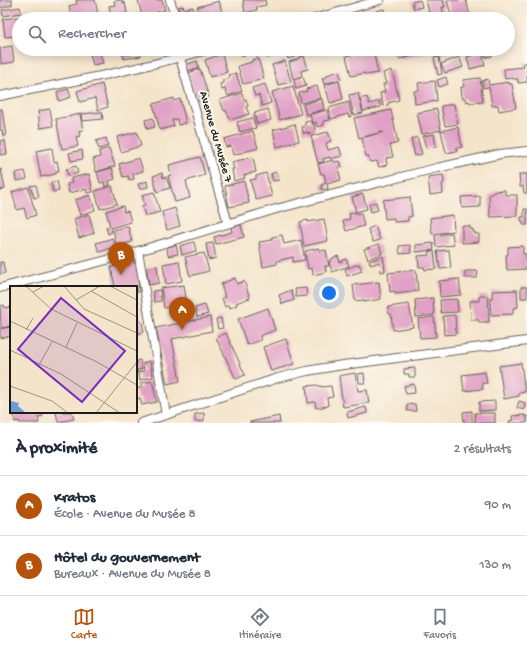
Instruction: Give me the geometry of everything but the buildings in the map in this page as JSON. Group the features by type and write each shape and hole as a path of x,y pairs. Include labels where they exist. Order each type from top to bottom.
{"street":[{"path":"170,0 174,12"},
{"path":"338,12 380,0"},
{"path":"0,96 92,78 187,56"},
{"name":"Avenue du Musée 7","path":"180,58 228,223"},
{"path":"0,288 138,251 228,223 321,198 500,154 527,151"},
{"path":"138,251 166,415"},
{"path":"141,423 278,378 307,371 527,341"}],"place":[{"name":"Hôtel du gouvernement","path":"121,275"},
{"name":"Kratos","path":"182,330"}]}
